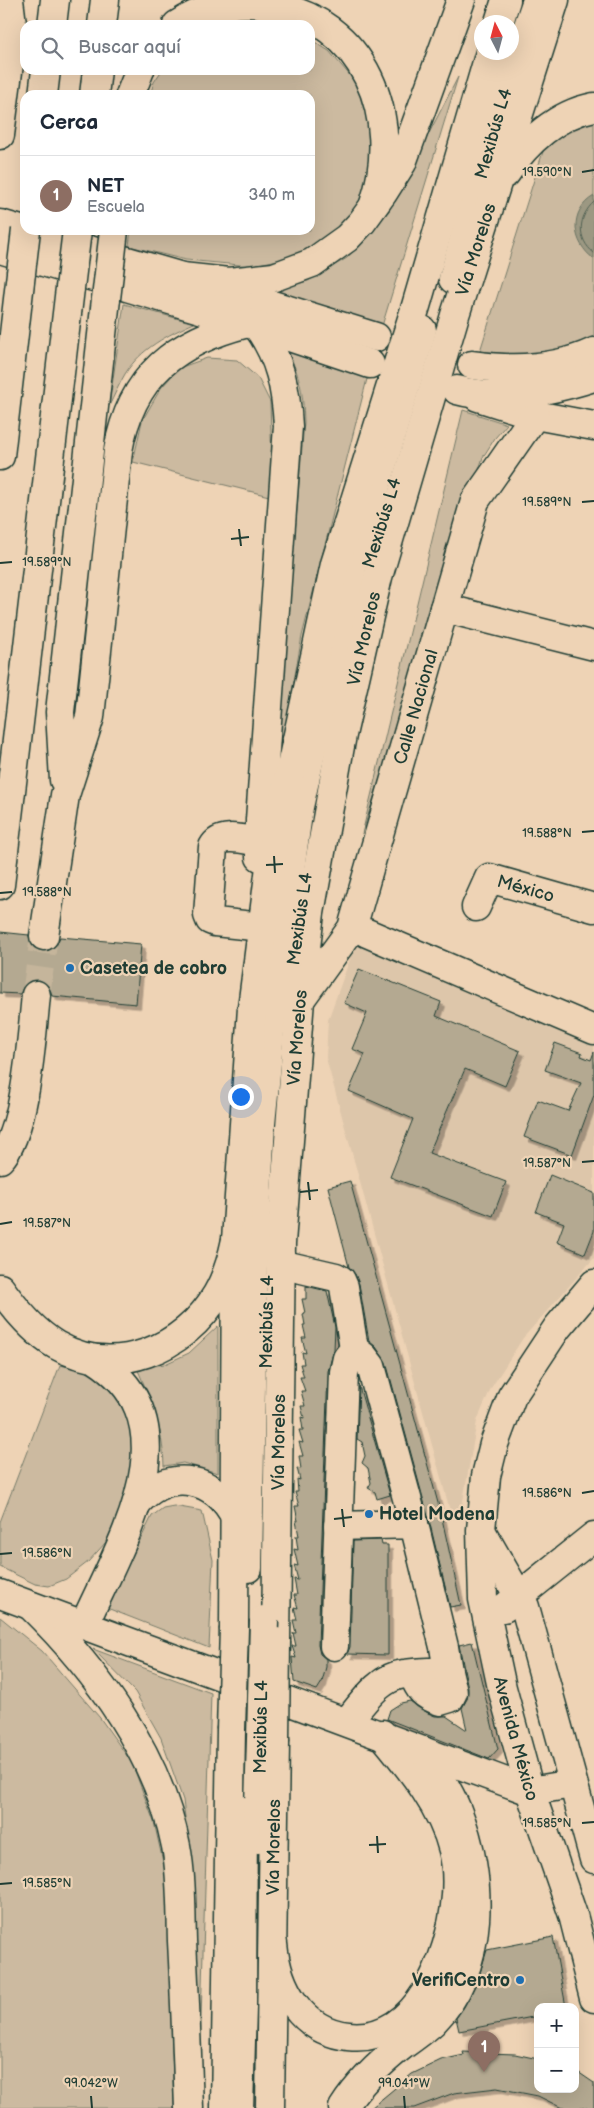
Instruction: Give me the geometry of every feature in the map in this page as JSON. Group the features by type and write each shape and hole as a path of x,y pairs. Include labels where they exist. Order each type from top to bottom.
{"main road":[{"path":"0,134 13,32 9,0"},
{"path":"53,20 55,0"},
{"path":"103,20 105,0"},
{"path":"182,277 229,282 253,280 293,271 330,252 347,238 362,222 402,163 461,0"},
{"path":"501,15 506,0"},
{"path":"514,15 518,0"},
{"name":"Mexibús L4","path":"255,1627 268,1248 281,1079 298,924 329,738 366,576 443,318 501,104 538,0"},
{"name":"Vía Morelos","path":"225,2108 253,1736 255,1627 280,1264 300,1000 310,913 342,736 378,577 492,198 555,0"},
{"path":"184,20 206,10 242,3 277,6 307,16 313,20"},
{"path":"315,21 334,34 348,48 364,72 377,98 382,116 385,154 374,204"},
{"name":"Vía Morelos","path":"270,2108 272,1944 253,1736 255,1627 236,1519 236,1240 252,1008 271,860 335,564 416,306 488,60"},
{"name":"Mexibús L4","path":"255,1627 253,1266 261,1124 277,961 299,807 353,564 501,60"},
{"path":"44,90 45,75"},
{"path":"95,90 96,75"},
{"path":"132,90 138,75"},
{"path":"492,198 512,164 536,137 563,118 594,107"},
{"path":"0,224 20,230"},
{"path":"0,456 25,235"},
{"path":"38,235 376,337"},
{"path":"0,885 76,235"},
{"path":"65,795 60,712 113,235"},
{"path":"0,249 253,325 370,364"},
{"path":"253,325 272,348 279,366 287,405 288,426 260,842 264,917 215,922 210,920 208,915 213,847 216,840 222,838 260,842"},
{"path":"44,936 65,795 90,717 118,450 126,415 142,385 161,363 198,340 231,327 253,325"},
{"path":"472,365 495,368 544,367 565,363 594,352"},
{"path":"594,377 551,389 526,393 483,394 459,391 535,415 594,426"},
{"name":"Calle Nacional","path":"300,1000 352,928 475,501 535,415"},
{"path":"444,608 594,646"},
{"name":"México","path":"476,907 489,878 594,908"},
{"path":"367,933 594,1030"},
{"path":"0,1159 12,1140 18,1120 28,1071 36,995"},
{"path":"0,1288 9,1301 42,1334 56,1345 73,1353 95,1359 121,1360 137,1357 169,1343 195,1321 216,1295 232,1259 236,1240"},
{"path":"280,1264 336,1277 341,1280 344,1286 354,1349 371,1366 414,1524 453,1692 450,1698 440,1701 422,1694 414,1674 394,1677 381,1685 366,1729"},
{"name":"Avenida México","path":"594,1284 557,1328 512,1396 494,1444 486,1476 481,1530 483,1599 502,1688 530,1791 583,1912 594,1998"},
{"path":"334,1646 344,1372 347,1358 354,1349"},
{"path":"84,1625 137,1504 147,1456 144,1425 136,1402 118,1375 95,1359"},
{"path":"137,1504 148,1492 162,1484 183,1480 194,1482 216,1491 228,1504 236,1519"},
{"path":"338,1526 414,1524"},
{"path":"481,1530 525,1607 594,1859"},
{"path":"488,1622 594,1536"},
{"path":"0,1594 530,1791 573,1784"},
{"path":"31,1606 65,1640 108,1694 143,1755 156,1784 172,1830 180,1882 190,2108"},
{"path":"272,1944 278,1974 291,2001 316,2026 341,2035 367,2036 395,2025 406,2016 432,1979 447,1945 453,1923 456,1882 453,1850 444,1827 421,1785 366,1729"},
{"name":"Mexibús L4","path":"239,2108 253,1736"},
{"name":"Mexibús L4","path":"253,1736 256,1904 256,2108"},
{"path":"343,2108 375,2069 433,2022 448,2002 460,1981 471,1946 474,1928 475,1893 466,1837 448,1790 423,1751"}],"shaded area":[{"path":"315,42 329,51 353,79 369,115 374,151 357,213 325,240 287,258 250,266 186,260 129,246 130,235 315,235 315,90 152,90 159,75 315,75"},
{"path":"458,77 382,326 264,292 308,281 347,258 389,211"},
{"path":"594,118 594,336 562,350 522,355 480,351 546,142"},
{"path":"124,304 194,323 156,343 139,357 125,374 109,406"},
{"path":"285,346 368,375 302,636 274,793 304,422 300,383"},
{"path":"207,358 237,360 258,378 270,402 273,497 133,462 142,421 161,388 179,368"},
{"path":"463,410 507,424 483,457 362,834"},
{"path":"356,942 594,1043 594,1258 523,1338 491,1388 477,1421 460,1518 452,1518 326,1058 328,1020"},
{"path":"218,1326 218,1473 183,1463 164,1466 159,1428 152,1404 137,1368 165,1364 189,1353"},
{"path":"60,1365 99,1374 111,1386 126,1410 135,1445 134,1483 116,1531 88,1562 66,1579 49,1586 35,1584 0,1567 0,1522"},
{"path":"174,1506 202,1511 213,1560 209,1648 107,1608 152,1516 163,1508"},
{"path":"0,1617 42,1651 100,1718 132,1763 154,1822 166,1875 174,2108 0,2108"},
{"path":"93,1649 211,1693 200,2051 188,1843 183,1800 161,1738 135,1692"}],"water":[{"path":"594,196 594,259 581,245 576,227 580,210"}],"building":[{"name":"Casetea de cobro","path":"0,932 29,935 30,942 34,948 42,951 50,950 56,946 60,937 141,944 136,1004 52,996 50,989 45,983 37,979 30,981 24,986 20,994 0,993"},
{"path":"359,969 441,1002 436,1016 520,1051 505,1086 465,1069 429,1153 506,1182 493,1216 390,1177 413,1119 349,1091 365,1054 352,1049 367,1013 344,1003"},
{"path":"555,1043 582,1053 581,1056 591,1060 594,1052 594,1095 572,1155 524,1137 538,1100 568,1111 581,1083 545,1070"},
{"path":"550,1175 594,1193 594,1231 585,1254 557,1242 564,1223 536,1212"},
{"path":"350,1181 441,1514 461,1605 450,1607 429,1520 386,1362 376,1347 369,1341 359,1284 355,1274 349,1267 328,1187"},
{"path":"306,1286 327,1291 335,1327 334,1350 328,1371 318,1645 320,1654 326,1659 326,1667 322,1682 317,1690 294,1682 292,1657 296,1658 292,1646 296,1646 293,1620 297,1620 294,1607 298,1608 294,1595 297,1595 294,1579 298,1580 294,1565 298,1566 294,1549 298,1550 296,1536 299,1536 295,1506 299,1506 295,1492 298,1492 297,1479 300,1480 297,1468 301,1469 299,1456 303,1456 299,1442 303,1443 299,1430 303,1430 301,1417 304,1418 301,1406 305,1406 301,1391 305,1391 300,1377 304,1377 300,1364 304,1364 302,1352 306,1353 302,1338 306,1338 303,1325 305,1325 303,1314 305,1313 302,1299 306,1299"},
{"path":"359,1386 390,1495 377,1499 375,1492 368,1488 371,1483 368,1468 362,1463 365,1456 362,1442 357,1439"},
{"path":"381,1540 382,1545 388,1545 388,1655 347,1654 350,1647 353,1541"},
{"path":"472,1642 498,1749 489,1759 387,1719 390,1710 401,1703 410,1701 435,1716 446,1716 467,1730 462,1708 467,1699 468,1688 459,1645"},
{"path":"553,1937 565,2003 534,2003 534,2017 459,2031 456,2018 477,1982 487,1950"},
{"path":"463,2052 515,2054 534,2058 534,2093 579,2093 579,2073 594,2083 594,2108 562,2108 538,2096 497,2088 454,2093 414,2108 371,2108 412,2074 441,2060 464,2055"}],"tunnel":[{"path":"36,995 44,936"}],"place":[{"name":"Casetea de cobro","path":"70,968"},
{"name":"Hotel Modena","path":"369,1514"},
{"name":"VerifiCentro","path":"520,1980"},
{"name":"NET","path":"484,2072"}]}
